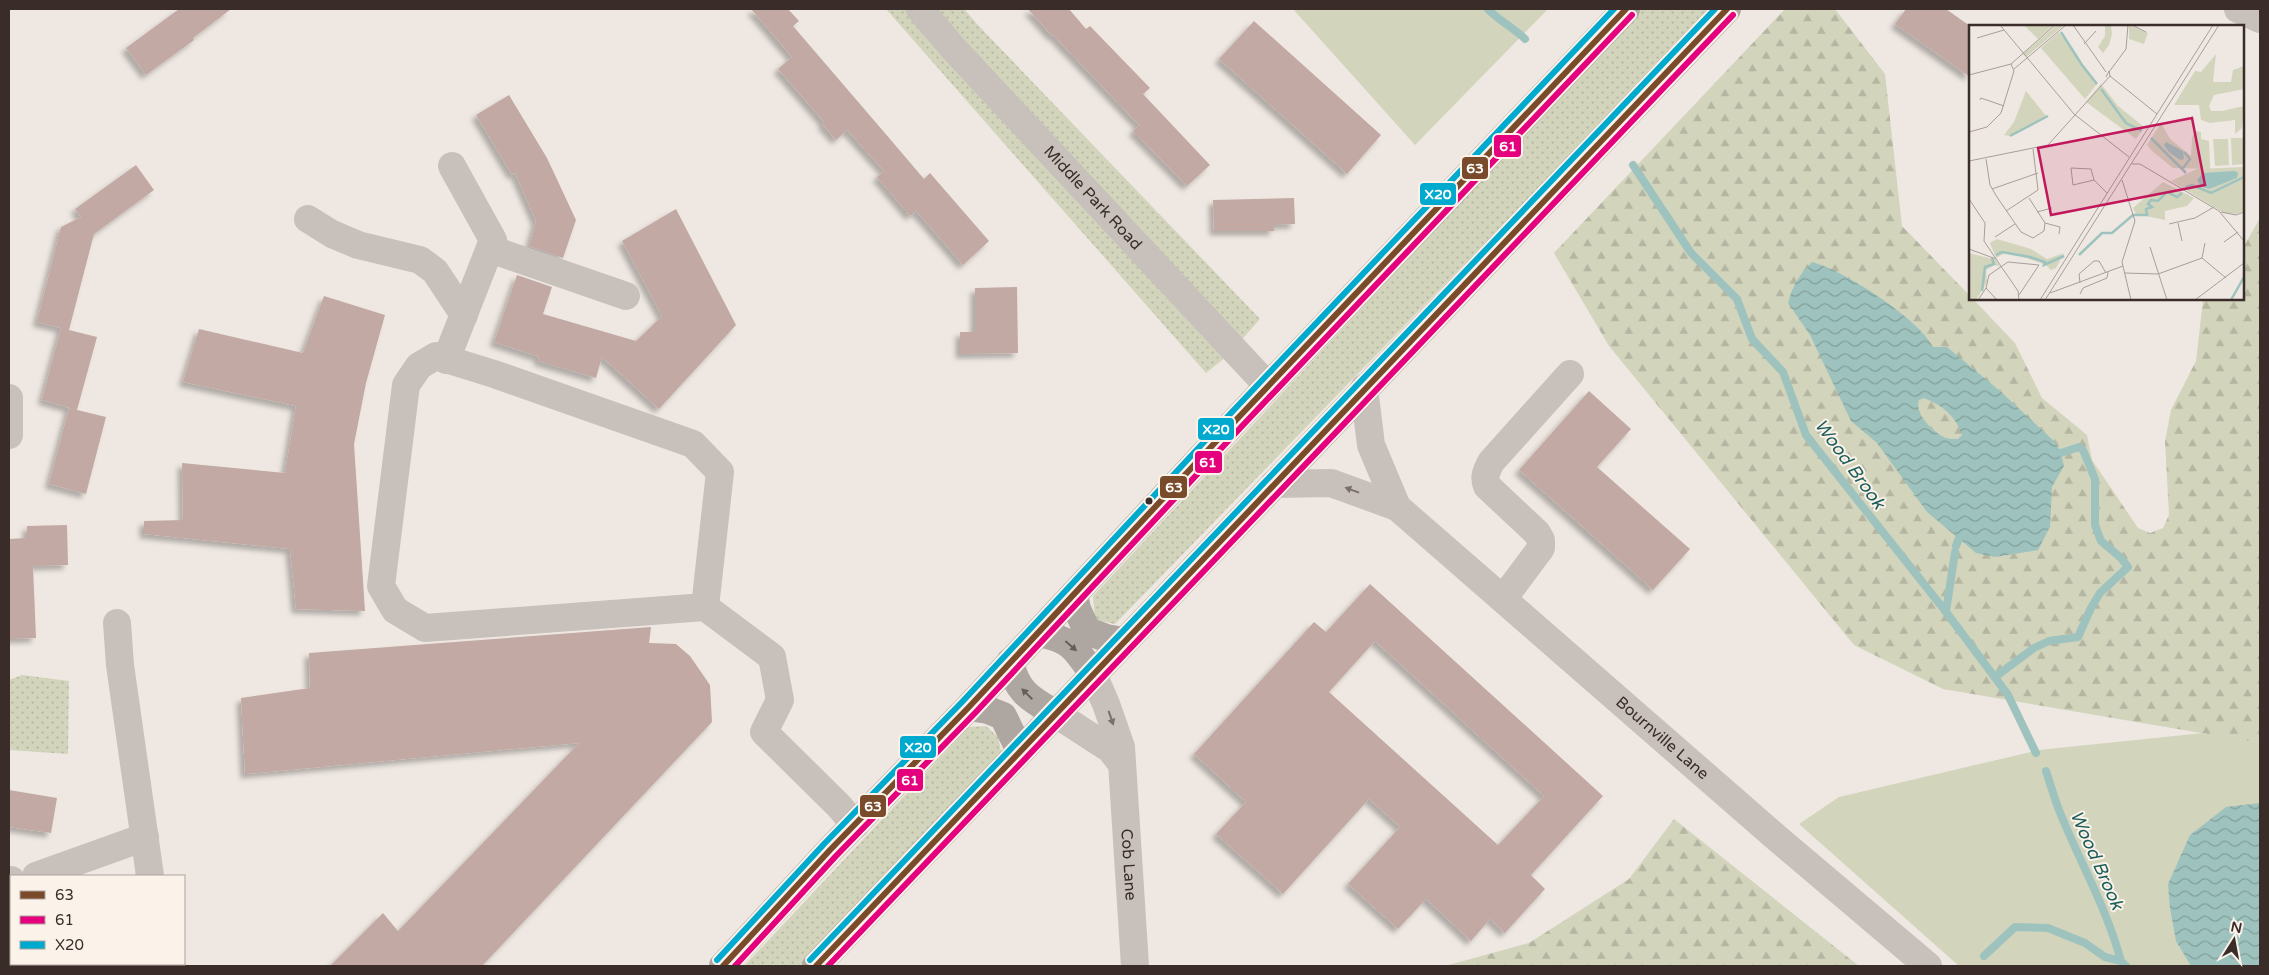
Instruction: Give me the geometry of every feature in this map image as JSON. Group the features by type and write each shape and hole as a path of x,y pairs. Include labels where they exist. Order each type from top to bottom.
{"highway":[{"path":"723,966 854,825 1038,633 1268,386 1626,9"},
{"path":"816,966 1364,388 1727,9"},
{"path":"1074,594 1077,609 1088,631 1106,638 1124,641"},
{"path":"1038,633 1056,636 1072,645 1093,674"},
{"path":"1010,662 1012,673 1025,695 1056,714"},
{"path":"968,707 988,710 1003,716 1020,750"}],"street":[{"name":"Middle Park Road","path":"920,9 953,48 1268,386"},
{"path":"2238,9 2260,19"},
{"path":"446,360 493,240 452,166"},
{"path":"308,219 332,234 358,245 420,260 434,271 464,315"},
{"path":"490,249 626,296"},
{"path":"705,607 720,472 693,444 436,356 419,366 406,385 381,586 395,610 425,628 705,607 772,657 780,700 764,732 839,806 854,825"},
{"path":"1503,599 1541,548 1540,540 1537,533 1488,486 1485,480 1486,472 1491,462 1570,374"},
{"name":"Bournville Lane","path":"1364,388 1371,445 1397,507"},
{"path":"9,398 9,435"},
{"name":"Bournville Lane","path":"1274,484 1331,482 1397,507 1778,839 1928,966"},
{"path":"117,623 120,665 150,875"},
{"name":"Cob Lane","path":"1093,674 1118,739 1122,764 1135,966"},
{"path":"1056,714 1110,748 1122,764"},
{"path":"39,875 145,837"}],"green space":[{"path":"886,9 909,9 1226,357 1206,373"},
{"path":"934,9 964,9 1260,319 1238,344"},
{"path":"1293,9 1548,9 1415,145"},
{"path":"1641,9 1712,9 1115,624 1095,620 1093,596"},
{"path":"1785,9 1835,9 1885,74 1902,226 1969,295 1969,300 1974,300 2015,343 2042,398 2087,435 2092,460 2138,528 2150,533 2163,528 2169,515 2165,441 2171,410 2196,361 2203,300 2244,300 2244,246 2260,218 2260,743 1943,689 1854,645 1609,346 1554,253"},
{"path":"22,675 69,681 68,754 9,750 9,680"},
{"path":"986,726 998,737 1002,755 803,966 744,966 969,727"},
{"path":"2203,733 2260,743 2260,966 1959,966 1799,824 1839,797 2039,750"},
{"path":"1674,819 1859,966 1445,966 1529,943 1629,879"}],"water":[{"path":"1812,262 1860,285 1896,309 1925,335 1933,347 1947,347 2000,391 2054,441 2060,450 2064,466 2052,487 2050,527 2038,550 1995,557 1976,553 1927,512 1877,443 1851,421 1810,335 1788,303 1797,281","holes":["1924,398 1948,412 1956,422 1962,435 1958,439 1941,436 1922,417 1919,411 1919,400"]},
{"path":"2260,803 2260,966 2191,966 2176,941 2168,884 2190,835 2226,807"}],"building":[{"path":"179,9 231,9 193,38 194,40 146,75 126,48"},
{"path":"751,9 788,9 799,21 793,26 924,179 930,173 989,241 963,265 916,211 910,216 877,177 884,171 847,130 836,140 822,124 824,122 778,69 792,57"},
{"path":"1028,9 1069,9 1086,29 1090,26 1150,88 1143,94 1210,165 1187,186 1133,131 1139,125"},
{"path":"1906,9 1946,9 1969,25 1969,76 1895,24"},
{"path":"1254,21 1381,135 1347,174 1219,59"},
{"path":"509,95 547,158 576,220 563,258 529,246 536,221 515,173 512,175 476,115"},
{"path":"136,165 154,190 94,234 69,330 37,322 61,227 81,217 75,209"},
{"path":"1294,198 1295,224 1274,225 1274,231 1214,231 1213,200"},
{"path":"676,209 736,325 659,409 602,357 596,378 538,361 539,357 494,342 517,275 552,287 543,314 636,341 662,316 622,241"},
{"path":"1017,287 1018,353 960,354 960,332 975,332 975,288"},
{"path":"324,296 385,315 366,383 354,444 365,611 296,609 290,549 144,534 144,521 183,520 182,463 285,473 296,406 183,382 199,329 303,353"},
{"path":"61,328 97,337 77,410 42,400"},
{"path":"1589,391 1631,429 1597,467 1690,549 1653,590 1519,470"},
{"path":"69,408 106,417 86,494 49,484"},
{"path":"67,525 68,565 33,566 36,638 9,639 9,539 27,538 27,526"},
{"path":"1370,584 1603,796 1531,875 1545,889 1505,933 1490,919 1471,941 1426,899 1398,929 1348,884 1400,827 1369,799 1283,894 1216,834 1246,802 1194,754 1314,622 1326,632","holes":["1375,641 1544,796 1498,845 1329,692"]},
{"path":"651,627 649,643 676,644 690,656 710,685 712,722 482,966 330,966 383,913 398,931 579,743 245,774 241,698 310,688 309,653"},
{"path":"9,790 57,798 51,833 9,827"}],"waterway":[{"name":"Wood Brook","path":"1488,9 1525,39"},
{"name":"Wood Brook","path":"1633,165 1691,253 1737,299 1752,339 1783,372 1806,435 1946,612 2008,695 2036,753"},
{"path":"1995,677 2034,648 2049,641 2078,637 2100,593 2128,567 2121,558 2101,541 2095,525 2095,479 2083,450 2079,447 2061,453"},
{"path":"1956,546 1959,538"},
{"path":"1946,612 1955,552"},
{"name":"Wood Brook","path":"2046,771 2061,815 2109,923 2121,961"},
{"path":"1984,956 2015,927 2048,928 2085,943 2105,957 2121,961 2126,966"}],"transit line":[{"name":"X20","path":"717,960 824,844 963,701 1231,413 1614,9"},
{"name":"63","path":"723,966 830,850 969,707 1237,419 1626,9"},
{"name":"X20","path":"810,960 1715,9"},
{"name":"63","path":"816,966 1727,9"},
{"name":"61","path":"735,966 836,856 975,713 1243,425 1632,15"},
{"name":"61","path":"828,966 1733,15"}]}
